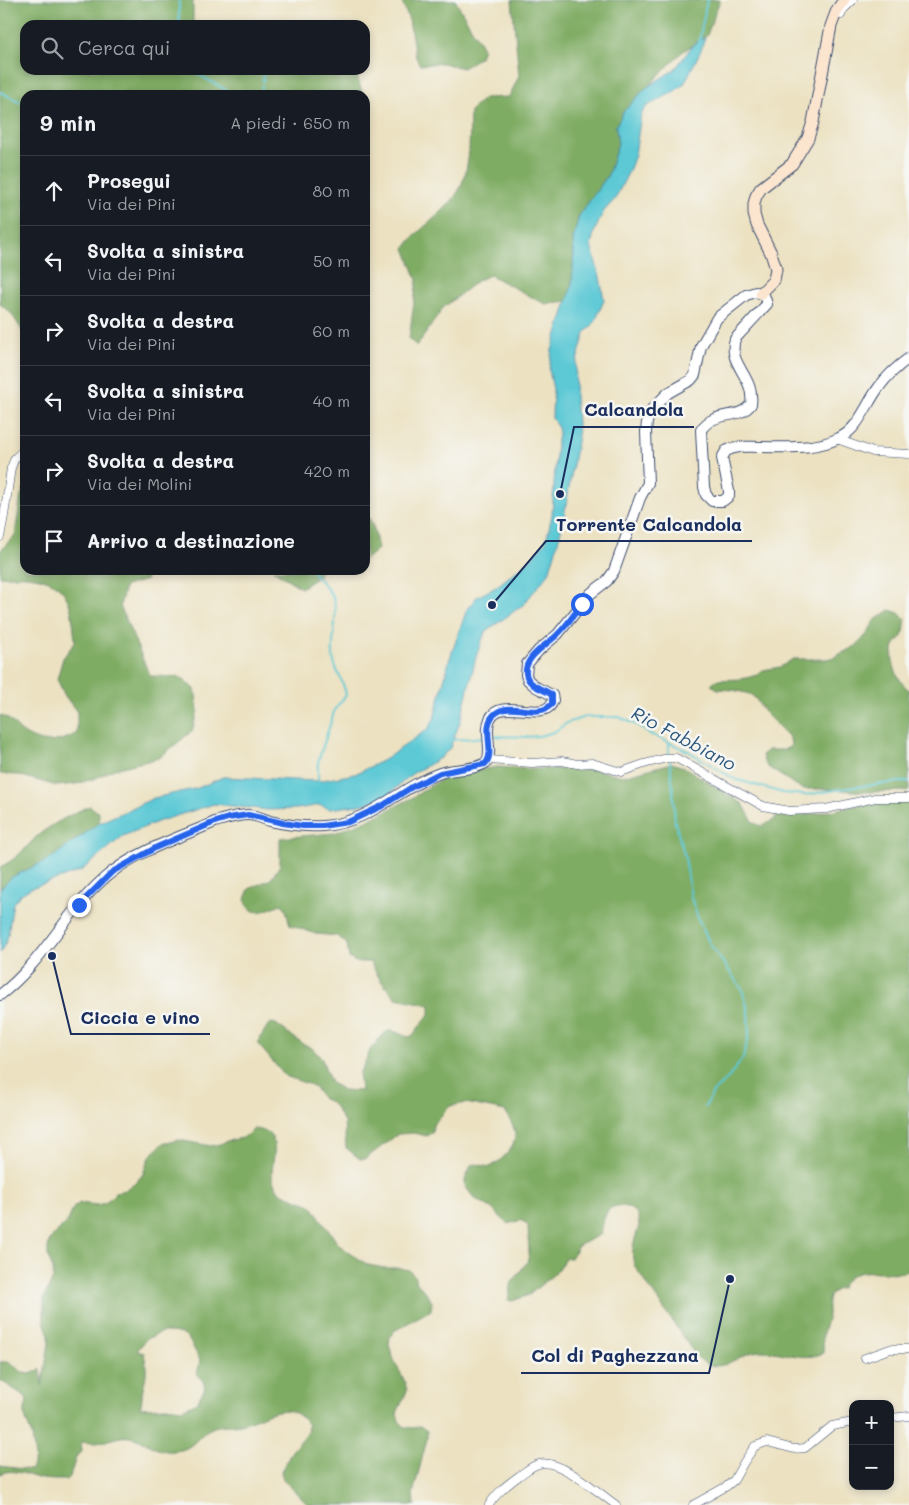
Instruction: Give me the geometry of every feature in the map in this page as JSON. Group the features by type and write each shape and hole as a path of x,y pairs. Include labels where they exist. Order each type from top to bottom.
{"main road":[{"path":"761,292 774,280 776,269 754,214 756,196 761,188 792,164 808,138 813,122 831,26 837,10 844,0"}],"street":[{"path":"827,44 843,10 853,0"},
{"path":"0,995 27,971 85,898 112,872 157,847 215,822 248,815 303,826 322,826 348,822 382,806 412,787 440,773 485,764 489,758 488,735 490,718 497,712 508,709 547,709 552,704 552,695 528,680 526,675 527,664 539,650 558,634 590,594 607,581 614,571 640,498 648,483 646,432 652,409 668,393 691,380 695,375 701,346 717,318 746,295 761,292 766,298 765,307 735,339 733,345 736,359 750,383 751,404 742,412 711,419 702,430 701,443 708,499 716,502 722,501 729,496 730,491 722,458 723,454 729,449 742,446 809,446 845,436 859,420 879,387 900,364 909,358"},
{"path":"837,439 873,452 909,454"},
{"path":"0,537 10,468 15,458 20,454"},
{"path":"489,758 532,763 562,761 577,764 592,763 621,772 666,758 676,758 763,806 789,811 826,809 875,798 909,798"},
{"path":"866,1358 890,1349 909,1349"},
{"path":"894,1418 909,1416"},
{"path":"693,1505 734,1480 755,1446 767,1442 794,1449 805,1448 832,1426 849,1423"},
{"path":"488,1505 492,1499 514,1480 537,1464 546,1463 559,1466 616,1505"}],"green space":[{"path":"0,0 193,0 193,20 20,20 20,75 357,75 361,90 20,90 20,327 11,313 0,304"},
{"path":"401,0 455,0 483,48 480,57 463,68 442,63 420,65 415,55 409,20"},
{"path":"512,0 720,0 707,35 681,53 624,111 616,126 618,144 608,175 579,216 573,240 572,286 568,301 545,304 490,275 478,280 443,308 417,346 409,339 417,280 405,248 416,234 448,205 460,188 467,167 470,111 484,98 509,97 519,76"},
{"path":"20,502 20,575 144,575 147,580 125,586 120,606 150,676 180,677 195,689 198,710 192,731 159,758 114,769 96,778 76,784 57,786 18,775 0,774 0,715 9,720 22,732 42,741 56,741 77,733 77,712 65,696 57,679 63,658 75,642 70,606 61,589 53,583 24,576 0,576 0,551 15,535"},
{"path":"370,520 374,529 378,549 370,556"},
{"path":"281,575 319,575 301,588"},
{"path":"890,610 899,613 905,619 903,633 893,650 893,663 897,675 909,690 909,791 867,792 802,789 769,768 764,762 762,755 768,750 784,750 791,746 790,738 764,712 756,699 750,694 718,689 711,685 717,680 742,679 757,675 763,670 780,667 793,659 827,659 834,657 856,646 867,634 875,620"},
{"path":"672,763 684,767 743,804 753,822 761,826 774,820 778,813 812,814 866,804 909,801 909,1271 900,1273 862,1272 854,1275 841,1288 832,1293 828,1300 828,1317 823,1333 823,1353 816,1355 801,1356 762,1351 744,1355 721,1365 713,1366 705,1363 696,1356 634,1265 633,1246 639,1222 636,1213 624,1206 615,1206 608,1210 601,1234 578,1246 571,1258 566,1258 554,1274 529,1295 512,1301 508,1300 512,1282 527,1262 529,1255 528,1225 521,1220 508,1224 491,1208 474,1198 465,1186 465,1180 471,1165 490,1167 503,1158 513,1144 515,1133 505,1111 466,1103 450,1106 433,1125 432,1132 427,1136 413,1133 398,1134 365,1159 360,1159 346,1148 344,1122 335,1107 329,1101 323,1099 316,1089 308,1084 285,1076 257,1043 268,1025 276,1024 304,1045 312,1048 321,1057 331,1083 343,1090 361,1091 359,1073 370,1050 383,1034 391,1030 408,1037 412,1036 430,1013 430,1005 396,998 381,981 370,962 356,962 349,958 347,944 337,936 316,934 290,925 285,907 281,904 260,912 251,909 245,899 249,889 271,879 280,865 280,838 334,833 370,819 410,799 442,779 473,771 498,767 592,769 623,776"},
{"path":"90,806 99,813 99,823 50,859 12,877 0,889 0,867 15,858 47,829"},
{"path":"254,1129 269,1134 273,1139 274,1146 272,1177 280,1193 311,1205 339,1245 368,1265 409,1270 432,1302 431,1310 394,1331 390,1337 389,1345 407,1391 397,1413 399,1421 405,1427 413,1428 420,1426 427,1431 427,1439 413,1494 416,1505 308,1505 283,1479 281,1472 292,1451 307,1433 308,1425 301,1416 285,1410 276,1411 240,1424 214,1427 183,1450 168,1451 156,1449 130,1437 121,1437 96,1443 81,1442 82,1452 76,1457 70,1477 67,1480 43,1479 16,1472 0,1474 0,1466 31,1470 35,1459 32,1436 24,1414 26,1397 0,1380 0,1362 9,1362 26,1374 41,1369 42,1386 49,1343 49,1335 44,1321 44,1298 53,1278 53,1270 48,1256 50,1239 67,1222 74,1207 80,1203 97,1205 105,1203 116,1192 125,1190 138,1180 143,1174 149,1157 162,1144 178,1140 211,1146 243,1138","holes":["162,1332 183,1335 190,1341 200,1360 197,1375 203,1381 205,1388 197,1402 182,1409 166,1407 140,1408 146,1367 144,1353 137,1351 146,1339"]}],"water":[{"path":"705,37 701,50 684,84 672,93 647,106 641,114 635,155 629,171 615,199 604,211 594,232 591,246 604,300 595,322 585,333 576,364 575,397 578,436 563,522 555,553 549,573 523,605 485,632 476,657 460,722 450,748 440,758 412,774 388,795 365,804 330,809 320,805 297,809 268,810 214,804 160,821 123,836 81,871 31,888 21,894 13,903 7,940 0,953 0,889 12,877 50,859 99,823 154,798 198,788 223,777 318,781 355,774 384,760 428,729 434,719 449,661 467,609 477,597 496,587 529,561 546,541 552,515 559,430 552,418 553,389 549,370 552,350 572,286 573,240 579,216 608,175 618,144 616,126 624,111 646,88 675,69 693,45"}],"waterway":[{"path":"179,0 179,20"},
{"path":"699,42 707,0"},
{"path":"200,75 226,90"},
{"path":"263,81 264,75"},
{"path":"261,90 262,85"},
{"path":"0,92 20,102"},
{"path":"316,575 330,592 334,601 333,655 346,695 335,709 318,762 318,783"},
{"name":"Rio Fabbiano","path":"492,736 539,736 554,732 567,723 585,717 619,717 637,725 648,733 688,751 734,779 783,793 805,795 909,781"},
{"name":"Rio Fabbiano","path":"452,740 485,737"},
{"path":"669,743 669,755"},
{"path":"670,761 675,823 685,857 691,898 711,946 742,989 748,1010 749,1035 743,1058 729,1077 714,1091 705,1107"}],"place":[{"name":"Calcandola","path":"560,494"},
{"name":"Torrente Calcandola","path":"492,605"},
{"name":"Ciccia e vino","path":"52,956"},
{"name":"Col di Paghezzana","path":"730,1279"}],"route":[{"path":"79,905 112,872 157,847 215,822 248,815 303,826 322,826 348,822 382,806 412,787 440,773 485,764 489,760 488,735 490,718 502,710 523,709 535,711 547,709 552,704 552,695 528,680 526,675 527,664 539,650 558,634 582,604"}]}
